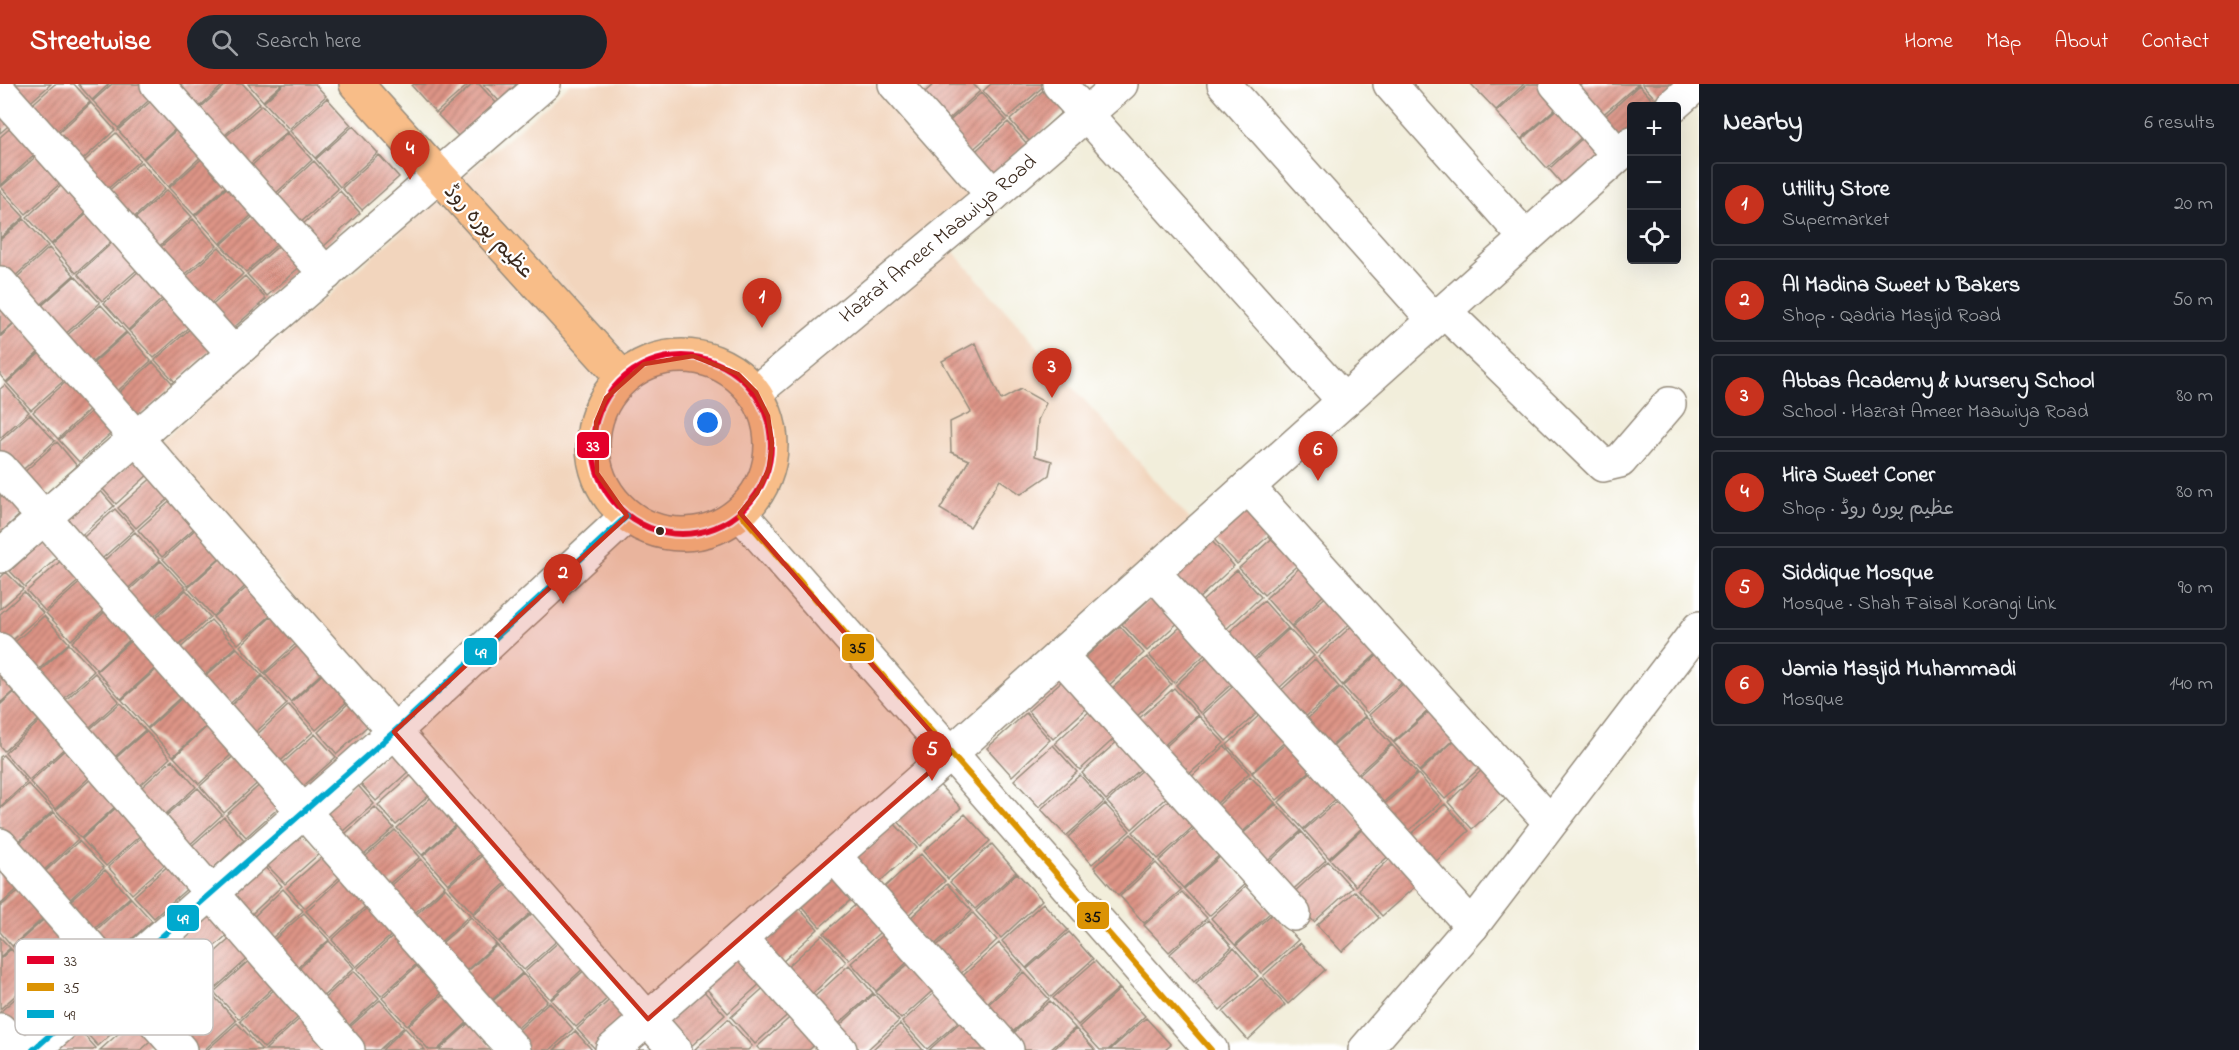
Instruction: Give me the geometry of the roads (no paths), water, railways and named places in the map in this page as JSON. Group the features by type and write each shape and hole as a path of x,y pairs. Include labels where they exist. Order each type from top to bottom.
{"main road":[{"name":"عظیم پورہ روڈ","path":"356,84 438,177 623,378"},
{"path":"693,356 717,362 738,374 756,392 768,416 772,443 769,469 757,493 740,513 714,528 684,534 654,530 627,516 605,489 597,473 593,448 596,422 606,398 623,378 644,364 668,357 693,356"}],"street":[{"path":"157,84 326,274"},
{"path":"0,556 544,84"},
{"path":"895,84 993,195"},
{"path":"1059,84 1344,401"},
{"name":"Hazrat Ameer Maawiya Road","path":"756,392 993,195 1121,84"},
{"path":"1224,84 1439,315 1603,465 1620,461 1669,404"},
{"path":"1390,84 1526,238"},
{"path":"612,1050 951,754 1625,149 1556,84"},
{"path":"1677,102 1697,84"},
{"path":"0,92 233,353"},
{"path":"0,283 675,1050"},
{"path":"0,468 302,813 514,1050"},
{"path":"1248,487 1549,821"},
{"path":"740,513 1211,1050"},
{"path":"159,939 394,732 627,516"},
{"path":"1153,572 1472,926"},
{"path":"1365,1050 1472,926 1549,821 1699,628"},
{"path":"0,650 348,1050"},
{"path":"1060,655 1294,914"},
{"path":"0,845 82,939"},
{"path":"834,856 1007,1050"},
{"path":"740,938 840,1050"},
{"path":"0,1030 18,1050"},
{"path":"33,1050 50,1035"},
{"path":"167,1035 180,1050"}],"place":[{"name":"Hira Sweet Coner","path":"410,180"},
{"name":"Utility Store","path":"762,328"},
{"name":"Abbas Academy & Nursery School","path":"1052,398"},
{"name":"Jamia Masjid Muhammadi","path":"1318,481"},
{"name":"Al Madina Sweet N Bakers","path":"563,604"},
{"name":"Siddique Mosque","path":"932,781"}]}
